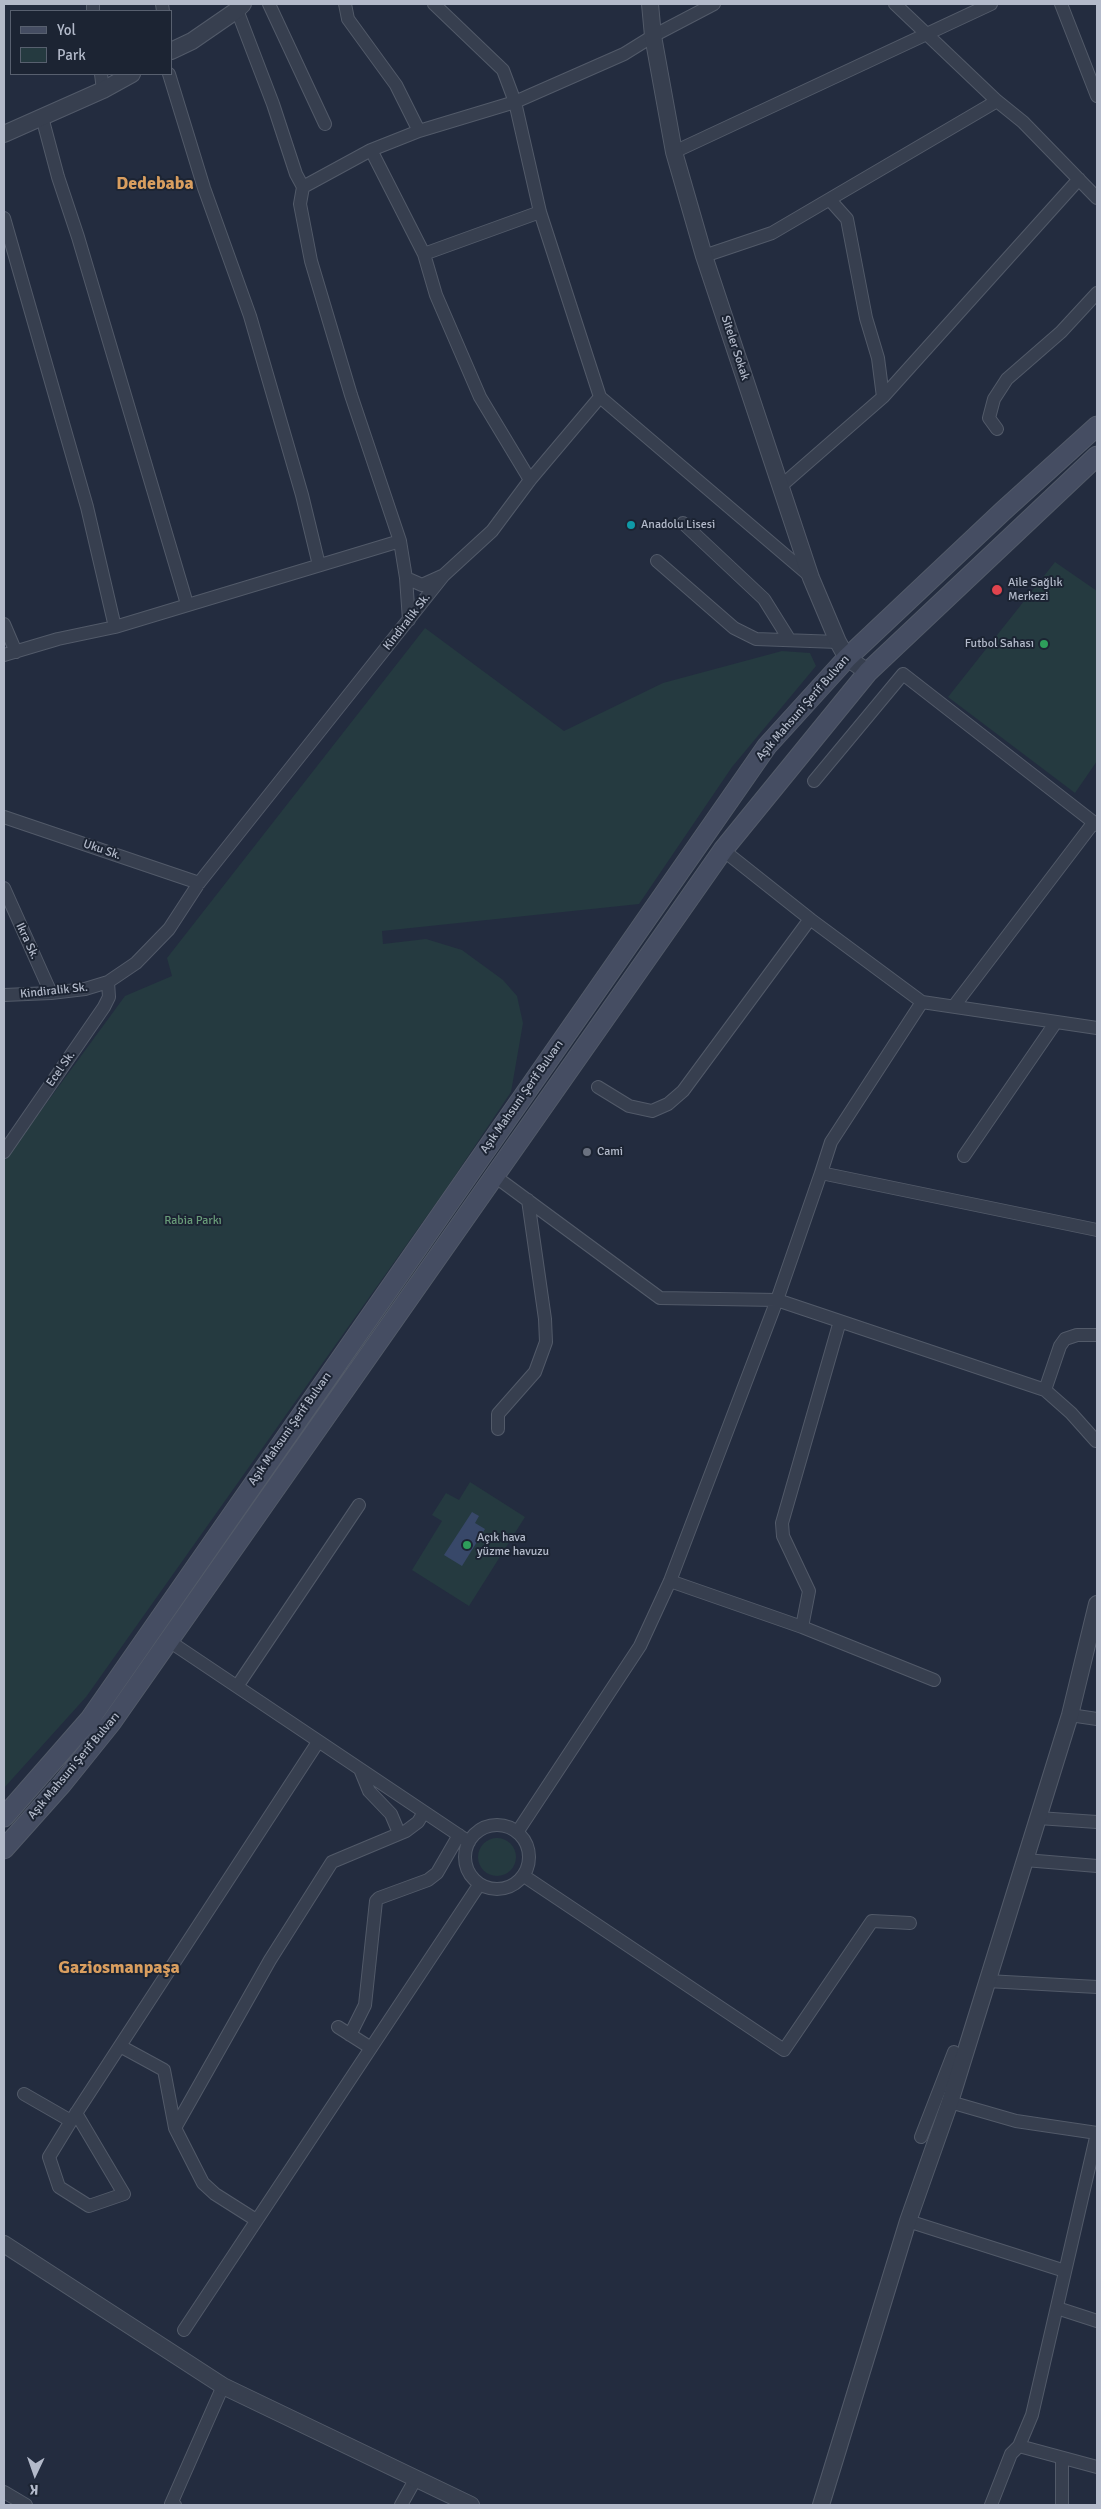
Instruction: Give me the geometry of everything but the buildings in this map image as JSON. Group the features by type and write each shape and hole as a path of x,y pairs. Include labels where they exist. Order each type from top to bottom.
{"main road":[{"name":"Aşık Mahsuni Şerif Bulvarı","path":"4,1817 90,1719 767,746 843,650 1003,511 1097,426"},
{"name":"Aşık Mahsuni Şerif Bulvarı","path":"4,1849 62,1784 111,1723 496,1177 723,850 868,672 1097,456"}],"street":[{"path":"268,4 325,124"},
{"path":"345,4 348,19 396,85 419,131"},
{"path":"434,4 503,70 514,102 540,212 600,397 812,578"},
{"name":"Siteler Sokak","path":"650,4 652,36 674,152 704,256 812,578 843,650"},
{"path":"304,187 371,150 419,131 514,102 624,54 652,36 714,4"},
{"path":"895,4 928,33 997,101 1024,122 1097,198"},
{"path":"674,152 991,4"},
{"path":"1061,4 1097,96"},
{"path":"172,51 192,41 240,7 296,174 304,187 300,204 311,261 351,395 400,541 406,578 409,620"},
{"path":"101,75 103,90"},
{"path":"4,134 103,90 130,75"},
{"path":"169,75 204,188 250,316 302,495 319,565"},
{"path":"704,256 772,233 997,101"},
{"path":"42,117 58,177 81,246 187,604"},
{"path":"371,150 424,254 436,295 480,397 530,480"},
{"path":"781,486 884,397 1078,179"},
{"path":"830,200 846,219 866,318 878,358 884,397"},
{"path":"424,254 540,212"},
{"path":"4,218 87,507 115,627"},
{"path":"998,429 989,418 994,399 1007,379 1061,332 1097,293"},
{"name":"Kindiralik Sk.","path":"4,995 51,994 85,989 108,982 136,963 169,930 199,884 444,575 492,531 530,480 600,397"},
{"path":"683,523 764,599 790,639"},
{"path":"4,624 10,653 58,639 115,627 400,541"},
{"path":"657,561 734,628 756,639 790,639 797,642 843,650 868,672"},
{"path":"406,578 422,585 444,575"},
{"path":"814,781 902,674 1096,823 954,1006"},
{"name":"Uku Sk.","path":"4,817 199,884"},
{"path":"723,850 810,919 922,1002 1097,1028"},
{"name":"Ikra Sk.","path":"4,888 51,994"},
{"path":"598,1087 630,1106 652,1111 668,1104 684,1091 810,919"},
{"name":"Ecel Sk.","path":"4,1152 104,1007 109,997 108,982"},
{"path":"518,1831 640,1646 670,1581 777,1300 831,1142 922,1002"},
{"path":"964,1156 1056,1022"},
{"path":"821,1173 1097,1230"},
{"path":"496,1177 660,1298 777,1300 1045,1390 1072,1413 1096,1441"},
{"path":"498,1429 498,1414 534,1372 546,1342 545,1319 528,1200"},
{"path":"802,1627 809,1591 783,1536 782,1523 840,1322"},
{"path":"1045,1390 1060,1346 1066,1339 1077,1335 1097,1335"},
{"path":"238,1685 358,1505"},
{"path":"670,1581 802,1627 934,1680"},
{"path":"821,2505 908,2222 950,2102 1070,1715 1097,1604"},
{"path":"169,1641 238,1685 318,1742 464,1838"},
{"path":"1070,1715 1097,1720"},
{"path":"24,2094 74,2117 124,2194 89,2206 59,2187 49,2157 74,2117 120,2046 318,1742"},
{"path":"360,1769 369,1791 391,1814 399,1833"},
{"path":"175,2128 270,1960 332,1862 399,1833 418,1822 424,1812"},
{"path":"1038,1818 1097,1822"},
{"path":"350,2035 365,2005 376,1901 379,1898 428,1880 437,1873 464,1838 493,1825 504,1826 518,1831 529,1853 529,1864 524,1876 516,1884 506,1888 488,1888 479,1885 470,1876 466,1865 464,1838"},
{"path":"1025,1860 1097,1866"},
{"path":"524,1876 784,2050 872,1921 910,1923"},
{"path":"184,2330 479,1885"},
{"path":"987,1981 1097,1987"},
{"path":"338,2026 371,2048"},
{"path":"120,2046 164,2070 175,2128 203,2182 215,2194 256,2220"},
{"path":"921,2137 954,2052"},
{"path":"950,2102 1016,2121 1097,2133 1032,2415 1019,2446 1011,2454 991,2505"},
{"path":"908,2222 1065,2270"},
{"path":"4,2244 223,2386 415,2480 471,2505"},
{"path":"1057,2308 1097,2321"},
{"path":"172,2505 223,2386"},
{"path":"1019,2446 1062,2460 1097,2468"},
{"path":"1062,2460 1062,2505"},
{"path":"401,2505 415,2480"},
{"path":"4,2492 26,2505"}],"green space":[{"name":"Futbol Sahası","path":"1055,562 1097,591 1097,761 1075,793 948,697"},
{"name":"Rabia Parkı","path":"425,628 564,731 663,683 782,651 810,653 816,666 732,767 639,904 382,931 383,944 426,939 462,950 503,980 517,996 523,1023 511,1092 446,1189 86,1697 4,1788 4,1161 125,996 172,976 167,958"},
{"name":"Açık hava yüzme havuzu","path":"470,1482 525,1517 469,1606 412,1570 442,1521 432,1515 446,1493 459,1500"},
{"path":"497,1838 504,1839 510,1844 515,1850 515,1864 510,1870 504,1875 497,1876 490,1875 484,1870 479,1864 478,1857 479,1850 484,1844 490,1839"}],"water":[{"name":"Açık hava yüzme havuzu","path":"472,1512 479,1516 475,1523 485,1529 462,1566 444,1555"}],"place":[{"name":"Anadolu Lisesi","path":"631,525"},
{"name":"Aile Sağlık Merkezi","path":"997,590"},
{"name":"Futbol Sahası","path":"1044,644"},
{"name":"Cami","path":"587,1152"},
{"name":"Açık hava yüzme havuzu","path":"467,1545"}],"district":[{"name":"Dedebaba","path":"155,184"},
{"name":"Gaziosmanpaşa","path":"119,1968"}]}
